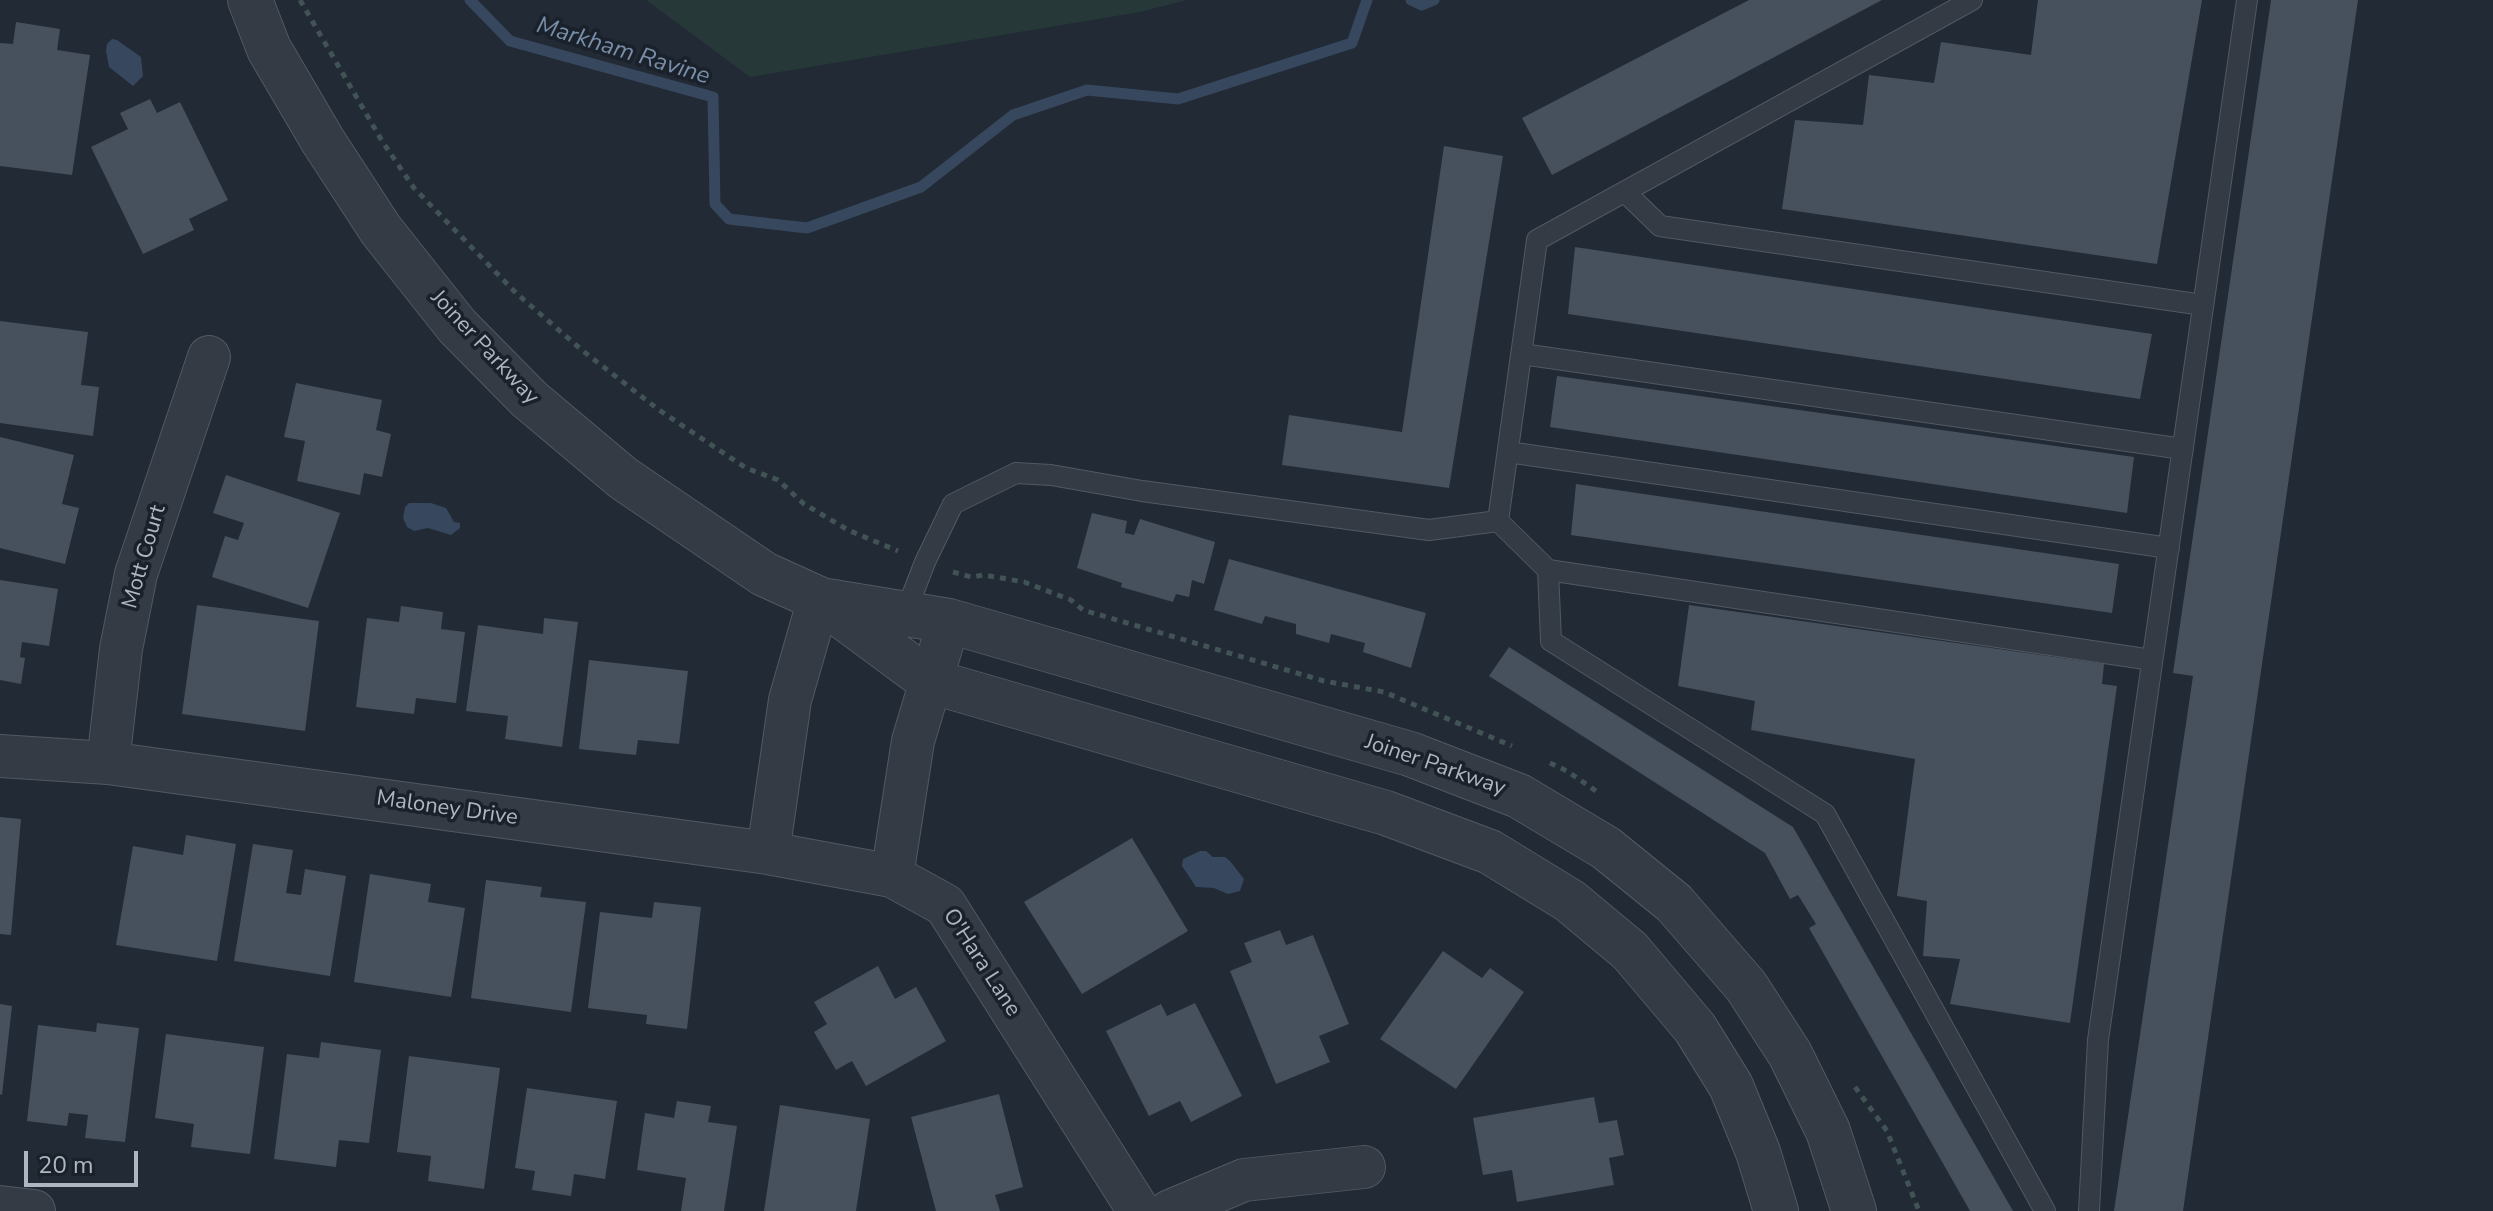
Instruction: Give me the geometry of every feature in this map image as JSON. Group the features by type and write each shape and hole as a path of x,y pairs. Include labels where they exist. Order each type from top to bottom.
{"street":[{"name":"Joiner Parkway","path":"250,0 269,49 323,141 381,230 457,326 529,399 623,478 764,574 819,599 930,681 1386,813 1490,852 1570,901 1630,951 1695,1028 1731,1086 1758,1152 1776,1211"},
{"name":"Mott Court","path":"108,763 121,649 136,574 209,357"},
{"name":"Joiner Parkway","path":"819,599 949,621 1410,754 1519,796 1606,848 1674,903 1746,986 1790,1054 1828,1131 1854,1211"},
{"path":"768,853 790,700 819,599"},
{"path":"892,876 913,741 949,621"},
{"name":"Maloney Drive","path":"0,756 108,763 768,853 892,876"},
{"name":"O'Hara Lane","path":"892,876 945,905 1139,1211"},
{"path":"1170,1211 1244,1180 1364,1167"},
{"path":"0,1207 34,1211"}],"lane":[{"path":"1498,521 1537,240 1972,0"},
{"path":"2089,1211 2098,1040 2247,0"},
{"path":"1625,192 1660,226 2203,305"},
{"path":"1522,354 2183,449"},
{"path":"1508,452 2169,548"},
{"path":"905,614 925,562 953,504 1016,473 1051,475 1142,491 1429,530 1498,521"},
{"path":"1498,521 1548,570 2152,660"},
{"path":"1548,570 1551,641 1825,814 2045,1211"}],"path":[{"path":"300,0 382,141 414,188 516,293 583,351 659,410 746,468 778,480 804,504 848,530 925,562 971,577 984,575 1024,582 1071,600 1083,610"}],"shaded area":[{"path":"646,0 1187,0 1140,12 750,77"}],"water":[{"path":"112,39 141,57 143,76 133,86 109,67 106,51"},
{"path":"409,503 431,503 446,508 454,522 460,523 460,528 451,535 428,528 414,531 407,527 403,518"},
{"path":"1200,851 1230,861 1244,879 1240,891 1228,894 1214,888 1196,887 1182,866 1183,859"}],"building":[{"path":"1749,0 1882,0 1552,175 1522,118"},
{"path":"2038,0 2202,0 2157,264 1782,209 1795,120 1863,125 1869,75 1934,83 1941,42 2031,55"},
{"path":"2271,0 2358,0 2183,1211 2114,1211 2193,676 2173,673"},
{"path":"16,22 60,29 57,50 90,55 72,175 0,166 0,43 13,44"},
{"path":"150,99 157,113 180,102 228,200 189,219 194,230 143,254 91,147 128,129 120,113"},
{"path":"1444,146 1503,156 1449,488 1282,465 1289,415 1402,432"},
{"path":"1575,247 2152,334 2140,399 1568,314"},
{"path":"0,321 88,332 81,385 99,387 93,436 0,423"},
{"path":"1557,376 2134,457 2127,513 1550,427"},
{"path":"296,383 382,400 376,430 391,434 382,477 364,473 360,495 297,481 305,441 284,437"},
{"path":"0,437 74,455 62,504 79,508 65,564 0,548"},
{"path":"226,475 340,513 308,608 212,577 225,536 238,540 244,523 213,513"},
{"path":"1576,484 2119,564 2112,613 1571,535"},
{"path":"1092,513 1127,521 1125,533 1134,535 1140,519 1215,542 1204,584 1192,580 1189,597 1176,594 1173,602 1121,587 1122,583 1077,568"},
{"path":"1229,559 1426,613 1411,668 1363,652 1365,643 1331,634 1329,643 1296,634 1296,624 1265,616 1262,624 1214,610"},
{"path":"0,580 58,589 49,646 22,642 20,657 25,658 21,684 0,680"},
{"path":"197,605 319,621 305,731 182,714"},
{"path":"1689,605 2104,664 2102,684 2117,686 2070,1023 1950,1004 1960,959 1923,956 1927,901 1897,896 1915,759 1751,730 1755,701 1678,686"},
{"path":"401,606 443,612 441,629 465,632 456,703 416,698 414,714 356,707 367,618 399,622"},
{"path":"544,618 578,622 562,747 505,739 508,716 466,711 478,625 543,634"},
{"path":"1509,647 1793,827 2013,1211 1970,1211 1809,928 1816,924 1798,895 1790,899 1765,853 1489,676"},
{"path":"589,660 688,671 679,744 638,740 636,755 579,749"},
{"path":"0,817 21,819 11,935 0,934"},
{"path":"186,835 236,844 217,961 116,945 133,846 183,855"},
{"path":"1132,838 1188,931 1082,994 1024,902"},
{"path":"253,844 293,850 286,893 301,895 305,869 346,876 330,976 234,961"},
{"path":"370,874 431,884 428,902 465,908 451,997 354,982"},
{"path":"486,880 542,887 540,897 586,902 571,1012 471,998"},
{"path":"654,902 701,907 687,1029 646,1024 647,1015 588,1008 600,912 652,918"},
{"path":"1280,930 1286,945 1313,935 1349,1024 1319,1036 1330,1062 1276,1084 1230,971 1252,962 1244,943"},
{"path":"1443,951 1482,978 1490,968 1524,992 1456,1089 1380,1039"},
{"path":"878,966 895,999 916,987 946,1041 866,1086 852,1061 836,1070 814,1032 827,1024 814,1002"},
{"path":"1195,1003 1242,1096 1191,1122 1180,1101 1149,1116 1106,1031 1161,1004 1167,1016"},
{"path":"0,1004 12,1006 2,1095 0,1094"},
{"path":"97,1023 139,1028 125,1142 85,1138 88,1115 69,1113 67,1126 27,1121 38,1025 96,1032"},
{"path":"166,1034 264,1047 250,1154 191,1147 194,1124 155,1118"},
{"path":"321,1042 381,1050 369,1143 339,1140 336,1167 274,1159 287,1054 319,1058"},
{"path":"409,1056 500,1068 484,1189 428,1181 431,1156 397,1152"},
{"path":"527,1088 617,1101 605,1179 574,1174 571,1196 532,1190 535,1171 515,1168"},
{"path":"999,1094 1023,1187 995,1195 1000,1211 936,1211 911,1117"},
{"path":"1594,1097 1599,1123 1617,1120 1624,1155 1609,1158 1614,1185 1517,1202 1512,1170 1483,1175 1473,1118"},
{"path":"677,1101 711,1106 708,1122 737,1126 724,1211 681,1211 686,1178 637,1170 645,1113 674,1118"},
{"path":"780,1105 870,1119 856,1211 764,1211"}],"waterway":[{"name":"Markham Ravine","path":"470,0 510,41 713,97 715,204 729,219 807,228 921,187 1013,115 1087,90 1178,99 1352,43 1367,0"},
{"name":"Markham Ravine","path":"1411,0 1422,5 1434,0"}]}
